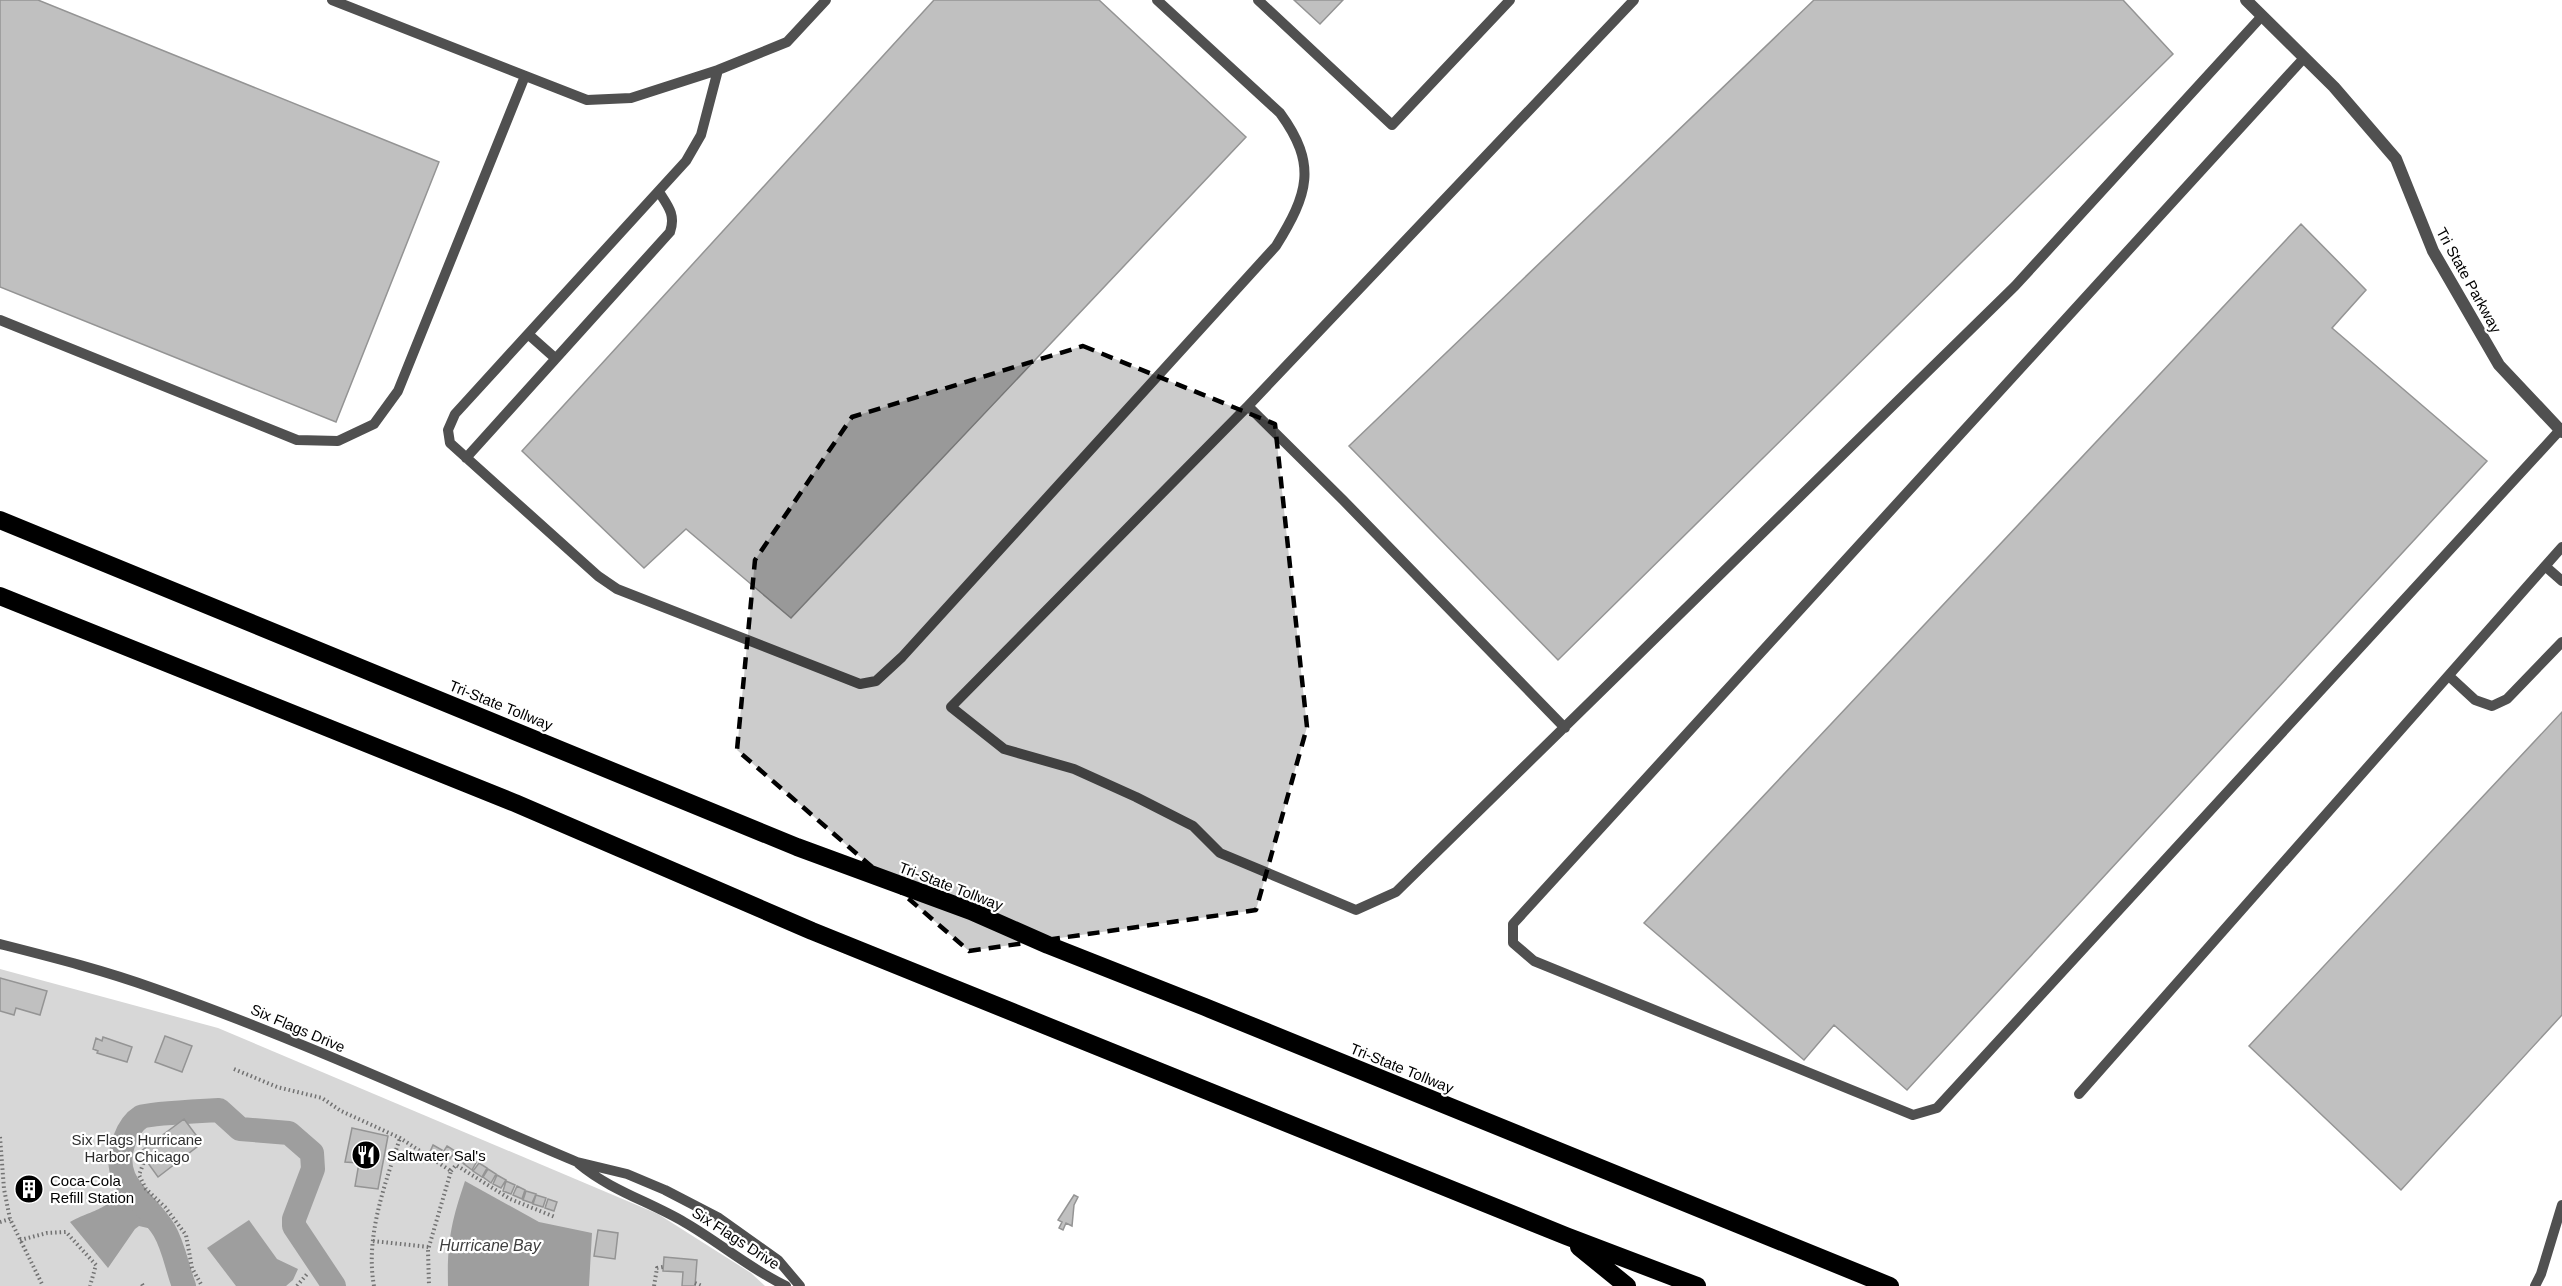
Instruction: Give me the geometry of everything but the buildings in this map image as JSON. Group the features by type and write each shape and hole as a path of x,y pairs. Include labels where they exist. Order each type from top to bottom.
{"highway":[{"name":"Tri-State Tollway","path":"0,520 797,847 971,911 1048,945 1890,1286"},
{"path":"0,596 515,802 812,931 1566,1236 1697,1286"},
{"path":"1566,1236 1627,1286"}],"street":[{"name":"Tri State Parkway","path":"2246,0 2334,87 2396,159 2433,251 2499,365 2561,431"}],"lane":[{"path":"332,0 587,100 631,98 718,70 787,42 826,0"},
{"path":"718,70 701,135 687,161 455,414 448,429 450,443 598,576 617,589 860,684 876,681 902,657 1276,246 1295,216 1303,188 1304,158 1294,133 1280,113 1157,0"},
{"path":"1258,0 1392,125 1510,0"},
{"path":"1634,0 1248,406 951,707 1004,749 1074,769 1115,787 1193,826 1220,853 1356,910 1396,892 2015,286 2262,16"},
{"path":"2304,58 1513,924 1514,943 1534,961 1913,1115 1937,1108 2561,431"},
{"path":"0,320 297,440 338,441 374,424 399,391 525,76"},
{"path":"466,458 670,231 673,222 672,212 659,192"},
{"path":"528,334 555,358"},
{"path":"1248,406 1565,728"},
{"path":"2079,1094 2562,547"},
{"path":"2545,566 2562,581"},
{"path":"2449,676 2475,700 2492,706 2507,699 2562,642"},
{"name":"Six Flags Drive","path":"0,944 78,964 153,988 260,1028 577,1162 627,1174 701,1208 740,1232 778,1260 800,1286"},
{"name":"Six Flags Drive","path":"577,1162 596,1178 681,1220 767,1277 786,1286"},
{"path":"2535,1286 2541,1274 2562,1205"}],"path":[{"path":"234,1069 277,1087 322,1098 341,1111 400,1138 451,1171"},
{"path":"0,1137 4,1189 10,1219 43,1286"},
{"path":"374,1286 371,1258 373,1241 386,1182 400,1138"},
{"path":"145,1159 139,1175 146,1189 165,1207 186,1235 192,1268 202,1286"},
{"path":"429,1286 429,1247 451,1171 456,1165 510,1199 555,1217"},
{"path":"0,1222 10,1219"},
{"path":"20,1240 47,1233 66,1232 96,1265 90,1286"},
{"path":"373,1241 429,1247"},
{"path":"654,1286 657,1268 663,1267"},
{"path":"297,1286 307,1274"},
{"path":"695,1283 702,1286"}],"highlighted area":[{"path":"1083,346 1275,424 1307,727 1256,910 969,951 737,750 755,560 852,417"}],"green space":[{"name":"Six Flags Hurricane Harbor Chicago","path":"0,969 218,1028 658,1214 751,1273 765,1286 0,1286"}],"water":[{"path":"122,1171 132,1194 155,1217 165,1232 139,1226 108,1268 70,1222 105,1206 115,1194"},
{"name":"Hurricane Bay","path":"465,1181 539,1222 592,1233 589,1286 448,1286 451,1233"},
{"path":"249,1220 277,1259 298,1269 293,1280 286,1286 236,1286 207,1248"}],"waterway":[{"path":"184,1286 164,1230 124,1179 121,1154 129,1130 141,1117 219,1110 240,1129 289,1133 312,1153 313,1169 294,1219 294,1226 334,1286"}],"place":[{"name":"Saltwater Sal's","path":"366,1155"},
{"name":"Coca-Cola Refill Station","path":"29,1189"}]}
